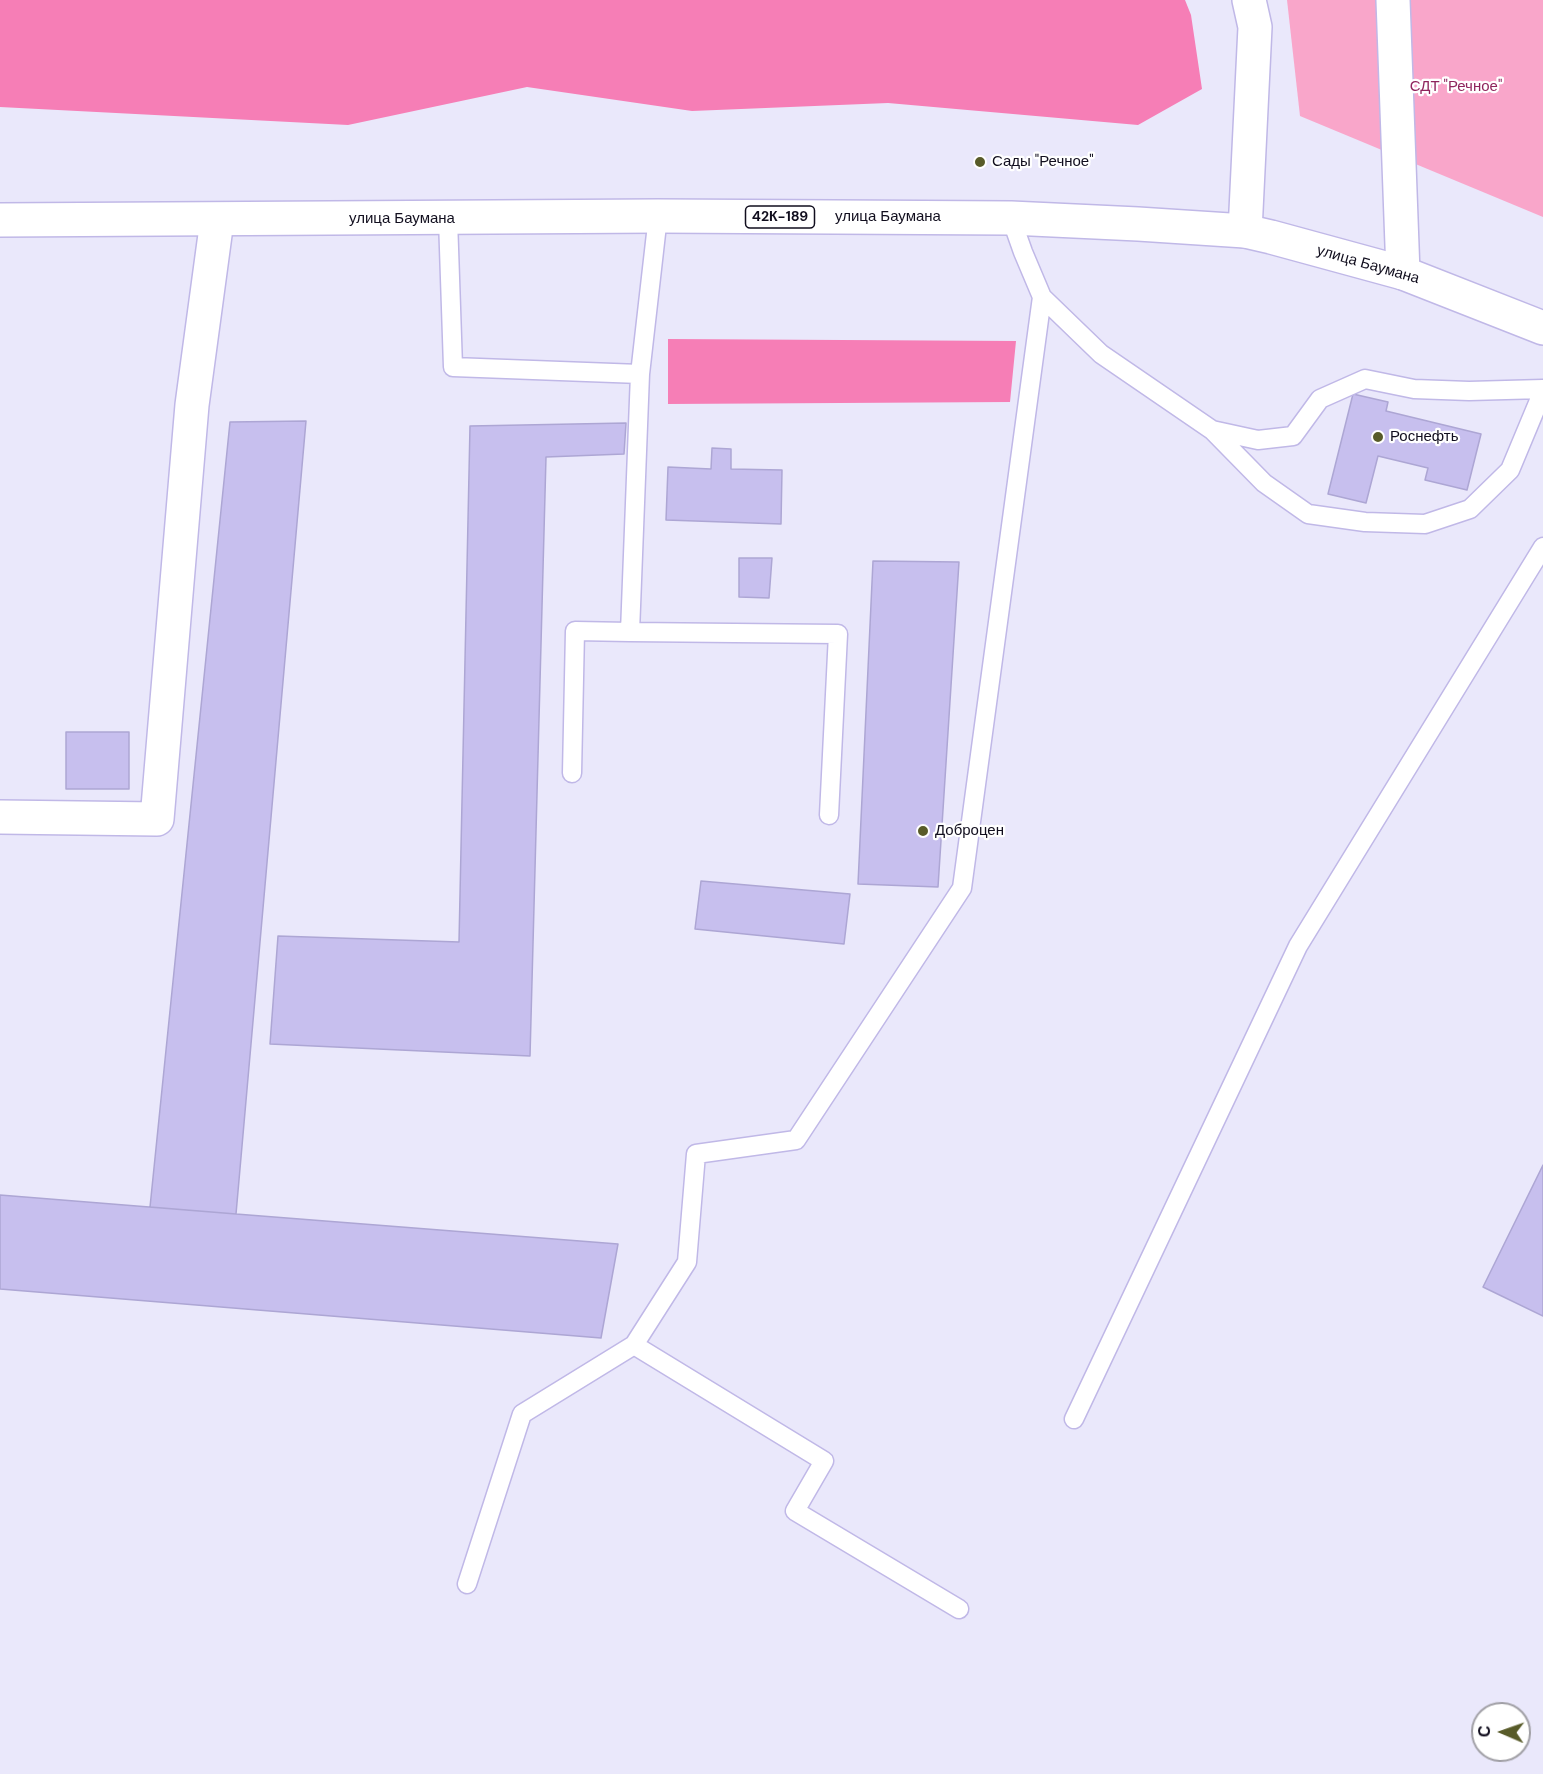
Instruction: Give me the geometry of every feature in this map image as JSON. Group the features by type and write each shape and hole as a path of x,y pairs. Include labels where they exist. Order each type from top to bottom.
{"main road":[{"path":"1245,231 1255,27 1249,0"},
{"path":"1393,0 1403,273"},
{"name":"улица Баумана","path":"0,220 658,216 1011,218 1245,231 1403,273 1543,328"},
{"path":"0,817 157,819 192,405 217,220"}],"lane":[{"path":"630,632 640,374 658,216"},
{"path":"1011,218 1042,297 1101,354 1212,430 1264,483 1308,514 1365,522 1425,524 1470,509 1510,470 1543,390 1458,391 1414,388 1365,379 1320,399 1293,436 1258,440 1212,430"},
{"path":"448,219 453,367 640,374"},
{"path":"467,1584 522,1414 634,1345 687,1262 696,1154 796,1140 962,888 1042,297"},
{"path":"1074,1419 1298,946 1543,547"},
{"path":"572,773 575,631 838,634 829,815"},
{"path":"634,1345 824,1461 795,1510 958,1610"}],"green space":[{"name":"СДТ \"Речное\"","path":"1287,0 1543,0 1543,217 1300,116"}],"shaded area":[{"path":"0,0 1185,0 1191,15 1202,89 1138,125 888,103 692,111 527,87 348,125 0,107"},
{"path":"668,339 1016,341 1010,402 668,404"}],"building":[{"path":"1353,394 1388,402 1386,411 1481,434 1467,490 1425,480 1428,468 1378,456 1366,503 1328,494"},
{"path":"306,421 236,1214 150,1207 230,422"},
{"path":"626,423 624,454 546,457 530,1056 270,1044 278,936 459,942 470,426"},
{"path":"712,448 731,449 731,469 782,470 781,524 666,520 668,467 711,469"},
{"path":"739,558 772,558 769,598 739,597"},
{"path":"873,561 959,562 938,887 858,884"},
{"path":"66,732 129,732 129,789 66,789"},
{"path":"701,881 850,894 844,944 695,929"},
{"path":"1543,1165 1543,1316 1483,1287"},
{"path":"0,1195 618,1244 601,1338 0,1289"}],"place":[{"name":"Сады \"Речное\"","path":"980,162"},
{"name":"Роснефть","path":"1378,437"},
{"name":"Доброцен","path":"923,831"}]}
